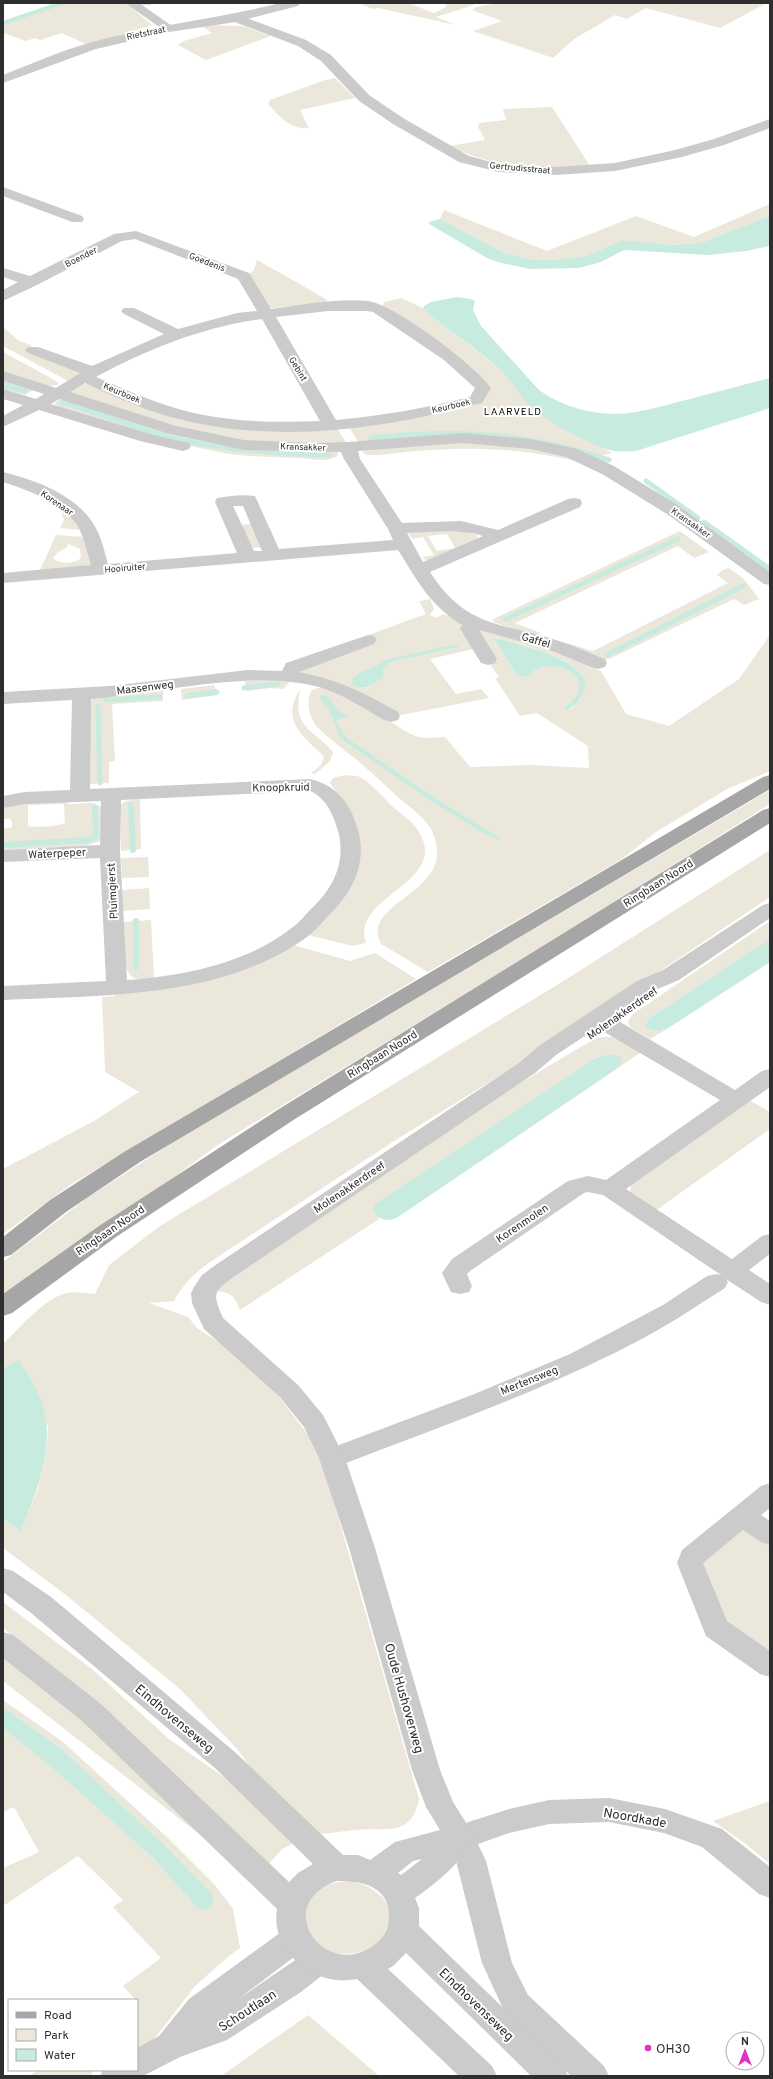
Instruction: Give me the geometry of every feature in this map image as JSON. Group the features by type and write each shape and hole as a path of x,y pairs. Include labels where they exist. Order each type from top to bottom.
{"main road":[{"path":"3,1249 58,1206 132,1157 770,781"},
{"name":"Ringbaan Noord","path":"3,1307 113,1227 183,1181 369,1062 770,814"}],"street":[{"path":"131,3 169,28"},
{"name":"Rietstraat","path":"3,79 92,46 169,28 236,18 294,3"},
{"name":"Gertrudisstraat","path":"236,18 302,43 326,58 364,98 398,121 464,158 499,168 555,171 615,167 677,154 718,142 770,123"},
{"path":"3,191 77,219"},
{"name":"Boender","path":"3,296 119,237 130,235"},
{"name":"Goedenis","path":"130,235 136,235 244,276 265,313"},
{"path":"3,272 32,282"},
{"name":"Keurboek","path":"33,350 89,374 137,400 182,415 217,422 264,426 331,426 373,422 449,408 476,400 483,388 478,381 443,353 378,309 368,306 328,306 265,313 210,324 176,334 89,374 57,394 36,404"},
{"path":"129,311 176,334"},
{"name":"Gebint","path":"265,313 331,426"},
{"name":"Kransakker","path":"3,376 172,430 244,445 316,448 350,453"},
{"name":"Kransakker","path":"3,394 146,438 235,457 308,461 350,453 493,450 553,458 582,466 608,470 673,510 770,580"},
{"path":"3,422 36,404"},
{"name":"Gaffel","path":"350,453 433,591 449,608 472,623 551,644 598,663"},
{"name":"Korenaar","path":"3,478 41,491 72,511 85,524 101,570"},
{"path":"248,558 223,502 249,500 273,556"},
{"path":"420,570 574,503"},
{"path":"400,536 450,526 478,529 498,536"},
{"name":"Hooiruiter","path":"3,578 273,556 400,536"},
{"path":"472,623 469,629 488,659"},
{"path":"287,677 292,667 368,640"},
{"name":"Maasenweg","path":"3,698 82,694 146,688 244,675 287,677 323,683 349,692 391,716"},
{"path":"80,795 82,694"},
{"name":"Knoopkruid","path":"3,802 25,798 310,785 326,792 336,805 347,827 352,855 348,875 319,917 293,938 238,965 202,976 117,987 3,994"},
{"name":"Pluimgierst","path":"111,795 110,851 117,987"},
{"name":"Waterpeper","path":"3,856 110,851"},
{"name":"Molenakkerdreef","path":"214,1324 204,1303 203,1293 211,1281 527,1068 554,1059 602,1021 655,991 671,975 770,909"},
{"path":"602,1021 736,1100"},
{"path":"610,1189 770,1076"},
{"name":"Korenmolen","path":"460,1286 454,1273 461,1265 576,1187 588,1184 610,1189 724,1277 770,1296"},
{"path":"724,1277 770,1242"},
{"name":"Mertensweg","path":"332,1458 559,1368 613,1344 681,1307 724,1277"},
{"name":"Oude Hushoverweg","path":"214,1324 289,1391 314,1422 332,1458 364,1555 426,1770 441,1807 460,1837 471,1861 497,1963 517,2005 593,2076"},
{"path":"770,1493 691,1557 690,1563 716,1628 770,1666"},
{"path":"743,1516 770,1535"},
{"name":"Eindhovenseweg","path":"3,1578 41,1605 226,1761 337,1868"},
{"path":"3,1643 92,1712 292,1904"},
{"name":"Noordkade","path":"375,1873 405,1851 460,1837 509,1821 549,1812 610,1810 665,1821 712,1838 770,1885"},
{"path":"399,1893 428,1873 460,1837"},
{"path":"337,1868 356,1868 375,1873 391,1884 399,1893 404,1906 406,1918 404,1931 395,1946 382,1958 364,1966 348,1968 332,1966 318,1961 304,1951 295,1939 290,1921 292,1904 302,1888 317,1875 337,1868"},
{"name":"Eindhovenseweg","path":"404,1931 552,2076"},
{"name":"Schoutlaan","path":"170,2046 200,2009 295,1939"},
{"name":"Schoutlaan","path":"138,2063 170,2046 216,2030 290,1982 318,1961"},
{"path":"364,1966 481,2076"},
{"path":"116,2076 125,2071"}],"green space":[{"path":"66,3 126,3 152,25 88,45 62,33 40,40 35,38 26,41 3,33 3,25"},
{"path":"358,3 408,3 434,13 446,7 446,3 472,3 474,5 436,17 456,25 378,8 373,9"},
{"path":"498,3 767,3 720,28 646,8 627,19 615,15 574,39 553,58 473,31 502,21 472,10 476,7"},
{"path":"200,25 243,26 271,36 206,60 178,45 184,41 212,33"},
{"path":"335,78 355,98 300,110 309,128 291,125 268,104 270,100 325,80"},
{"path":"552,107 590,166 554,168 518,166 483,159 450,146 485,140 478,127 479,123 506,120 503,109"},
{"path":"770,204 770,216 700,243 670,245 639,241 620,241 586,256 553,260 527,259 505,253 440,219 444,210 547,251 636,216 694,237"},
{"path":"257,260 326,299 328,303 275,308 267,307 248,275 254,270"},
{"path":"401,298 423,308 426,312 495,365 512,381 538,414 612,453 593,458 529,441 359,443 349,427 400,421 458,410 470,406 487,384 481,377 381,307 385,302"},
{"path":"3,327 18,340 32,346 26,350 81,372 68,381 3,346"},
{"path":"3,352 58,382 58,385 45,386 3,374"},
{"path":"3,379 33,390 25,395 3,390"},
{"path":"80,384 89,384 173,416 337,428 347,444 237,441 151,420 69,394 69,390"},
{"path":"59,400 193,438 331,451 337,452 338,455 330,459 320,460 252,456 203,449 163,439 62,409 54,403"},
{"path":"437,441 545,449 584,463 557,457 506,450 456,449 378,455 367,455 363,453 364,450"},
{"path":"60,507 70,515 80,530 60,528 64,520"},
{"path":"239,525 254,525 261,547 250,548"},
{"path":"431,530 472,532 478,536 477,539 431,560 425,560 423,557 434,555 423,537 412,539 409,533","holes":["447,534 455,548 437,551 428,536"]},
{"path":"680,531 709,552 694,558 678,546 515,623 541,633 535,636 493,622 493,619"},
{"path":"56,535 84,537 94,560 91,565 39,572","holes":["68,544 80,549 81,558 78,560 68,563 61,562 53,558 57,553 67,547"]},
{"path":"729,568 744,579 759,599 744,605 734,599 609,659 600,660 566,646 570,644 593,651 728,583 717,575 722,570"},
{"path":"430,599 434,609 430,615 436,618 446,615 461,621 461,632 474,649 430,659 456,694 481,689 489,698 401,715 369,698 297,676 300,667 377,642 368,635 426,614 419,601","holes":["459,647 391,662 383,668 382,672 371,686 364,688 355,686 369,670 385,660"]},
{"path":"476,627 549,649 601,671 626,714 669,726 739,679 770,635 770,771 727,789 656,832 622,859 428,972 381,944 378,931 382,919 391,909 427,878 435,865 437,849 433,834 429,826 419,815 315,725 311,717 308,704 309,695 311,691 321,688 334,690 348,696 407,732 418,737 445,737 470,767 529,765 589,768 588,746 537,713 520,716 495,678 499,677 489,663 497,661 474,629","holes":["497,638 555,656 564,660 577,670 585,682 579,700 572,709 564,708 577,694 579,689 579,682 572,673 559,668 545,667 539,668 526,677 519,676 515,673 495,641"]},
{"path":"245,681 290,681 284,689 270,688 246,691"},
{"path":"214,685 218,695 182,700 181,689"},
{"path":"163,690 163,701 112,704 115,761 109,762 109,783 90,784 90,702 94,697 105,695"},
{"path":"299,691 298,704 302,721 312,733 326,744 333,752 330,761 315,774 311,773 321,765 324,756 302,735 293,720 292,711"},
{"path":"345,775 360,777 373,786 392,806 415,826 425,847 422,863 413,876 372,912 365,926 366,943 353,946 308,935 341,901 348,807 330,783 333,778"},
{"path":"770,790 770,804 565,933 219,1144 129,1210 3,1297 3,1262 87,1198 223,1110 354,1035"},
{"path":"68,799 68,804 93,803 104,808 104,835 98,842 84,846 3,850 3,829 12,827 12,822 10,819 3,819 3,807 28,801","holes":["64,804 65,823 36,827 28,826 28,805"]},
{"path":"140,799 141,849 121,851 120,805 126,801"},
{"path":"770,850 770,897 562,1037 391,1143 215,1259 189,1280 174,1301 149,1303 188,1317 198,1329 235,1352 263,1375 308,1435 325,1471 419,1799 410,1820 395,1828 351,1830 316,1835 267,1790 237,1749 180,1689 66,1595 3,1548 3,1519 21,1531 37,1491 47,1446 48,1427 13,1363 3,1368 3,1344 41,1307 58,1296 73,1292 95,1294 109,1265 160,1226 557,985"},
{"path":"148,857 149,877 122,878 121,858"},
{"path":"149,888 150,909 123,911 122,890"},
{"path":"151,920 154,977 138,979 132,977 125,964 123,922"},
{"path":"770,921 770,939 648,1019 645,1026 653,1031 667,1029 650,1039 630,1027 628,1021 633,1014"},
{"path":"293,945 350,961 375,953 416,979 70,1185 3,1234 3,1169 94,1121 139,1092 105,1072 102,997 115,996 115,992"},
{"path":"612,1037 643,1051 615,1070 620,1065 605,1055 597,1057 375,1204 373,1210 379,1219 240,1310 232,1296 218,1291 218,1287 520,1083 596,1038"},
{"path":"749,1100 770,1112 770,1129 655,1211 630,1195 631,1185"},
{"path":"740,1529 751,1530 770,1543 770,1654 726,1622 701,1562"},
{"path":"3,1602 92,1669 169,1739 250,1795 294,1843 282,1849 267,1866 85,1696 3,1628"},
{"path":"3,1649 258,1880 3,1681"},
{"path":"3,1700 63,1742 168,1838 215,1885 233,1909 240,1948 195,1986 155,2038 138,2050 138,1999 133,1999 134,1998 123,1986 161,1958 113,1907 123,1900 78,1856 3,1906 3,1868 39,1852 14,1807 3,1812 3,1728 57,1772 154,1859 196,1906 59,1747 3,1707"},
{"path":"770,1801 770,1864 746,1844 713,1821"},
{"path":"352,1881 371,1889 385,1902 389,1910 390,1919 388,1928 376,1944 361,1952 334,1952 319,1946 310,1934 306,1920 308,1906 316,1894 330,1884"},
{"path":"308,2015 379,2076 221,2076"},
{"path":"37,2071 93,2071 92,2076 28,2076"}],"water":[{"path":"770,216 770,246 746,251 708,255 624,250 601,262 579,268 530,269 498,262 487,258 429,224 429,222 440,219 505,253 527,259 553,260 586,256 620,241 639,241 670,245 700,243"},
{"path":"457,297 475,301 473,310 481,326 538,389 548,396 572,407 597,413 623,414 656,408 770,378 770,408 636,451 621,452 606,449 587,441 542,416 527,403 499,368 426,312 423,308 431,302"},
{"path":"494,639 502,639 549,654 572,666 580,673 586,682 582,695 577,703 566,710 564,708 575,697 579,689 579,682 572,673 559,668 545,667 537,669 526,677 520,676 515,673"},
{"path":"457,644 459,647 391,662 383,668 383,677 364,688 356,687 352,684 353,678 357,675 385,660"},
{"path":"325,695 329,697 338,711 348,716 336,720 342,733 348,739 438,800 500,838 499,840 487,835 436,804 340,738 329,709 320,698 320,696"},
{"path":"770,939 770,962 667,1029 653,1031 645,1026 648,1019"},
{"path":"611,1054 622,1058 620,1065 615,1070 398,1217 391,1220 384,1220 375,1214 373,1210 375,1204 597,1057"},
{"path":"19,1360 35,1387 43,1405 47,1442 40,1478 21,1531 3,1519 3,1368"},
{"path":"3,1707 59,1747 161,1842 212,1894 213,1904 209,1909 201,1910 196,1906 154,1859 57,1772 3,1728"}],"waterway":[{"path":"3,23 62,3"},
{"path":"141,3 150,3"},
{"path":"3,385 25,391"},
{"path":"62,402 145,430 196,443 262,452 329,455"},
{"path":"371,438 434,434 491,435 548,443 609,460"},
{"path":"646,481 698,518"},
{"path":"704,522 770,569"},
{"path":"506,619 678,539"},
{"path":"607,655 743,586"},
{"path":"244,688 278,684"},
{"path":"187,696 217,692"},
{"path":"106,700 160,697"},
{"path":"98,707 100,783"},
{"path":"131,805 133,850"},
{"path":"3,845 89,840 96,836 95,808"},
{"path":"136,921 136,967"}],"place":[{"name":"OH30","path":"648,2048"}],"district":[{"name":"LAARVELD","path":"513,411"}]}
